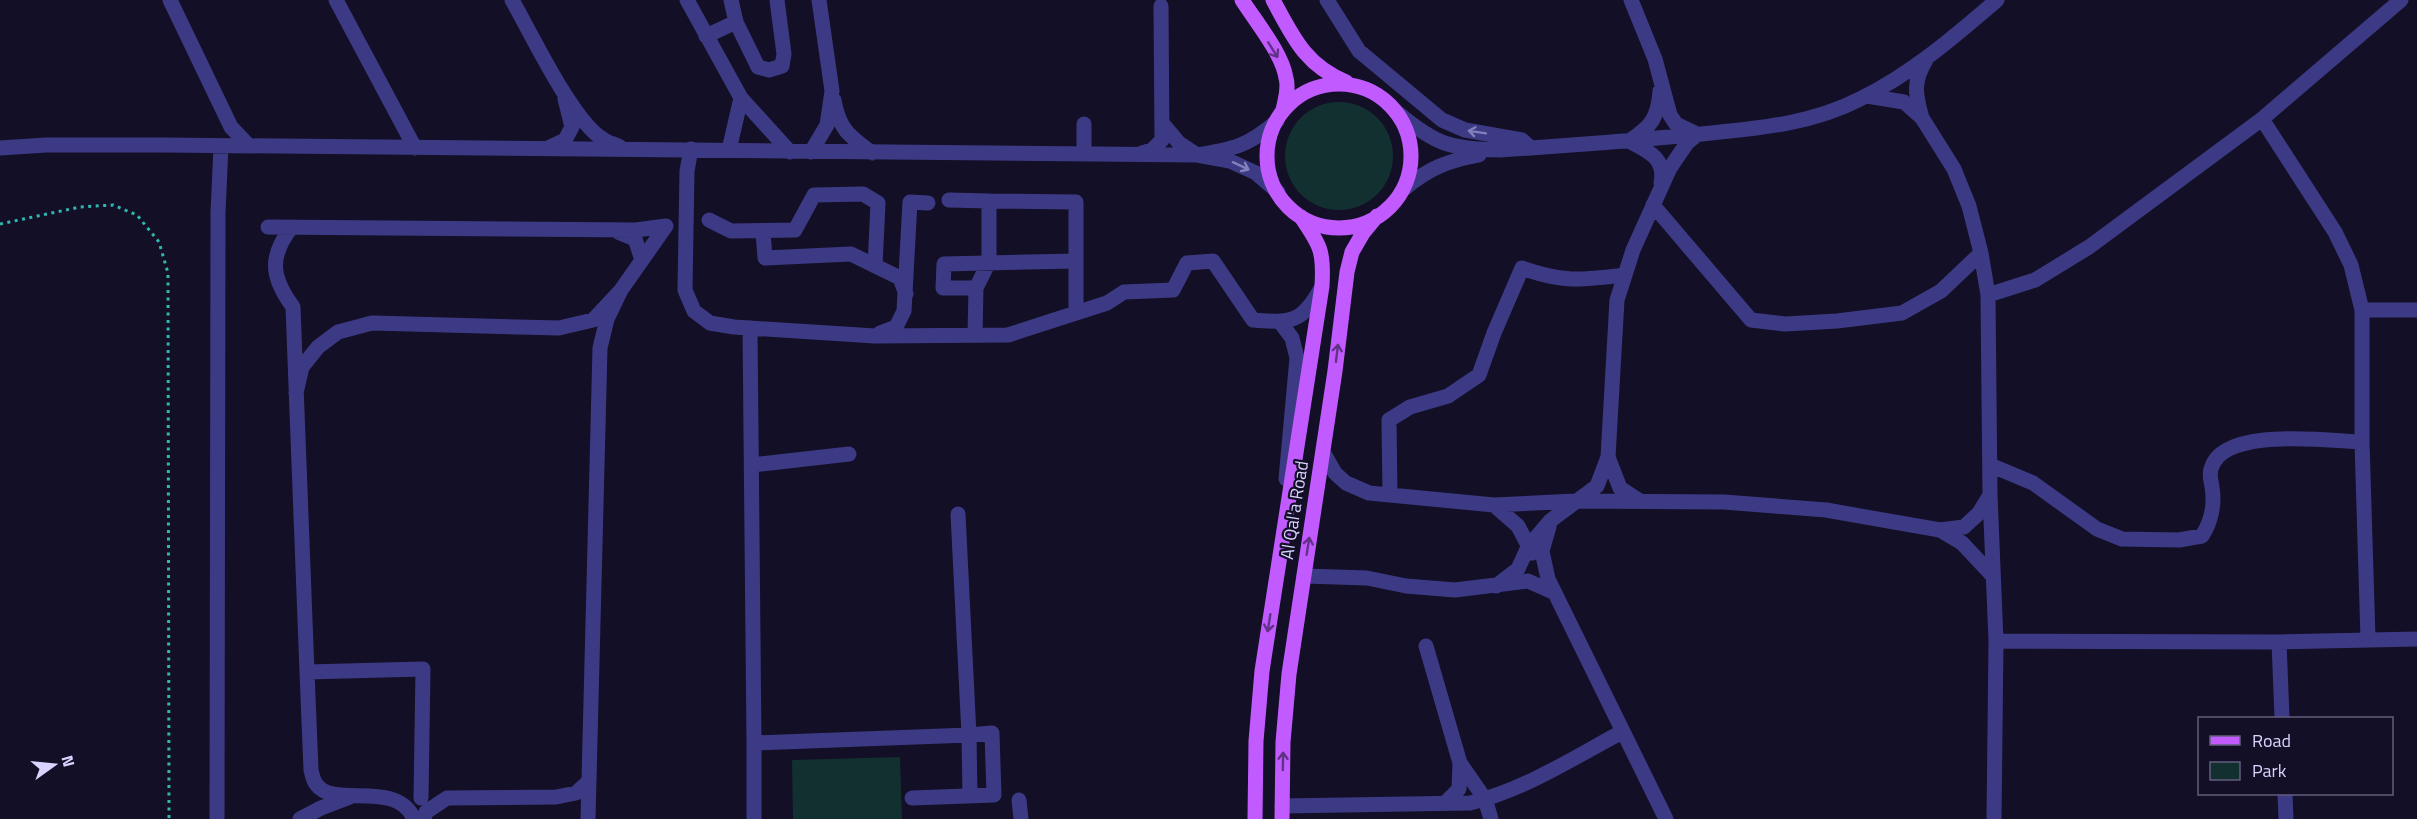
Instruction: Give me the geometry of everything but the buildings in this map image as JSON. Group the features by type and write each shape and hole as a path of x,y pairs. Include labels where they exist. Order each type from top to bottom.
{"main road":[{"path":"1242,0 1280,60 1286,77 1287,91 1280,116 1270,134 1267,156 1273,184 1285,203 1301,218 1314,224 1337,228 1362,225 1387,211 1404,189 1412,160 1407,132 1398,113 1377,94 1329,75 1314,64 1298,45 1273,0"},
{"path":"1280,116 1300,95 1323,85 1351,84"},
{"name":"Al Qal'a Road","path":"1282,812 1283,742 1289,674 1323,452 1347,272 1352,252 1363,233 1377,216"},
{"name":"Al Qal'a Road","path":"1255,819 1259,706 1324,260 1319,242 1301,218"}],"street":[{"path":"170,0 235,134 249,146"},
{"path":"336,0 415,148"},
{"path":"512,0 563,90 583,119 602,139 627,150"},
{"path":"687,0 741,98 790,152"},
{"path":"730,0 736,22 758,67 769,70 782,66 784,54 777,0"},
{"path":"819,0 832,91 841,125 848,135 872,153"},
{"path":"1327,0 1359,51 1442,120 1465,130 1522,140 1531,148"},
{"path":"1631,0 1652,51 1666,105 1676,124 1698,134"},
{"path":"1398,113 1437,142 1464,149 1500,150 1748,130 1809,119 1867,96 1905,74 1997,0"},
{"path":"1988,295 2035,280 2089,248 2262,119 2401,0"},
{"path":"1138,155 1152,150 1162,140 1161,6"},
{"path":"706,36 736,22"},
{"path":"1922,118 1916,96 1917,74 1928,57"},
{"path":"1629,141 1648,128 1654,120 1661,82"},
{"path":"544,149 565,140 572,127 563,90"},
{"path":"811,152 827,125 832,91"},
{"path":"1867,96 1904,102 1922,118 1954,169 1969,206 1981,253 1988,295 1990,495 1996,641 1994,819"},
{"path":"729,150 741,98"},
{"path":"217,819 217,146 224,113"},
{"path":"0,148 46,145 249,146 1197,155 1232,150 1248,143 1256,139 1280,116"},
{"path":"2262,119 2335,232 2351,265 2362,310 2362,442 2368,639"},
{"path":"1163,123 1179,143 1197,155 1230,161 1256,173 1278,192"},
{"path":"1084,124 1084,154"},
{"path":"1496,586 1518,569 1528,547 1550,521 1597,486 1608,457 1617,300 1633,250 1656,198 1678,154 1698,134"},
{"path":"1629,141 1655,156 1660,162 1662,174 1656,198"},
{"path":"691,149 687,171 685,290 694,310 710,322 750,328 875,336 1008,335 1107,303 1124,292 1173,290 1187,263 1213,261 1253,320 1280,322 1301,316 1312,304 1322,286"},
{"path":"1404,189 1425,171 1443,164 1500,150"},
{"path":"709,220 731,231 795,230 814,195 863,194 878,202 875,266"},
{"path":"1656,198 1750,320 1796,323 1837,321 1902,313 1941,291 1981,253"},
{"path":"296,393 302,367 318,346 338,332 372,323 559,328 593,320 621,290 686,200"},
{"path":"949,200 1076,202 1076,313"},
{"path":"975,335 976,288 989,262 989,201"},
{"path":"875,336 896,327 904,311 910,202 928,203"},
{"path":"268,227 636,230 678,224 686,229"},
{"path":"291,228 278,245 275,270 283,293 293,307 310,770 316,784 326,792 394,799 556,797 576,793 588,782"},
{"path":"612,229 635,239 642,260"},
{"path":"763,232 765,258 851,254 900,278 906,294"},
{"path":"976,288 943,288 944,264 1076,261"},
{"path":"1390,494 1389,420 1410,407 1448,396 1479,375 1522,268 1549,278 1579,281 1625,275"},
{"path":"588,819 600,348 607,319 621,290"},
{"path":"2362,310 2417,310"},
{"path":"1275,584 1297,358 1292,338 1280,322"},
{"path":"750,328 754,819"},
{"path":"1990,465 2033,483 2097,529 2122,539 2179,540 2202,536 2210,525 2212,463 2224,452 2238,444 2270,439 2362,442"},
{"path":"1323,452 1335,473 1346,483 1369,493 1494,505 1576,501 1724,502 1826,510 1940,530 1964,527 1979,513 1990,495"},
{"path":"752,465 849,454"},
{"path":"1608,457 1620,488 1640,501"},
{"path":"1494,505 1518,526 1551,586 1666,819"},
{"path":"958,514 970,796"},
{"path":"1550,521 1542,551 1551,586"},
{"path":"1940,530 1962,543 1993,576"},
{"path":"1304,576 1367,578 1406,586 1455,590 1528,581 1551,586"},
{"path":"1996,641 2279,642 2417,639"},
{"path":"2279,642 2282,717"},
{"path":"1426,646 1460,763 1459,789 1445,803"},
{"path":"307,672 423,669 421,798"},
{"path":"1282,812 1470,803 1515,788 1622,732"},
{"path":"754,743 992,733 994,795 912,798"},
{"path":"1460,763 1485,799 1491,819"},
{"path":"1497,819 1497,811 1515,788"},
{"path":"300,819 321,808 356,795"},
{"path":"2285,795 2286,819"},
{"path":"424,819 426,812 447,798"},
{"path":"394,799 410,811 414,819"},
{"path":"1019,800 1021,819"}],"path":[{"path":"0,224 80,207 113,205 137,215 159,242 168,273 169,819"}],"green space":[{"path":"1339,102 1360,106 1377,118 1389,135 1393,156 1389,177 1377,194 1360,206 1339,210 1318,206 1301,194 1289,177 1285,156 1289,135 1301,118 1318,106"},
{"path":"900,757 902,819 793,819 792,760"}]}
